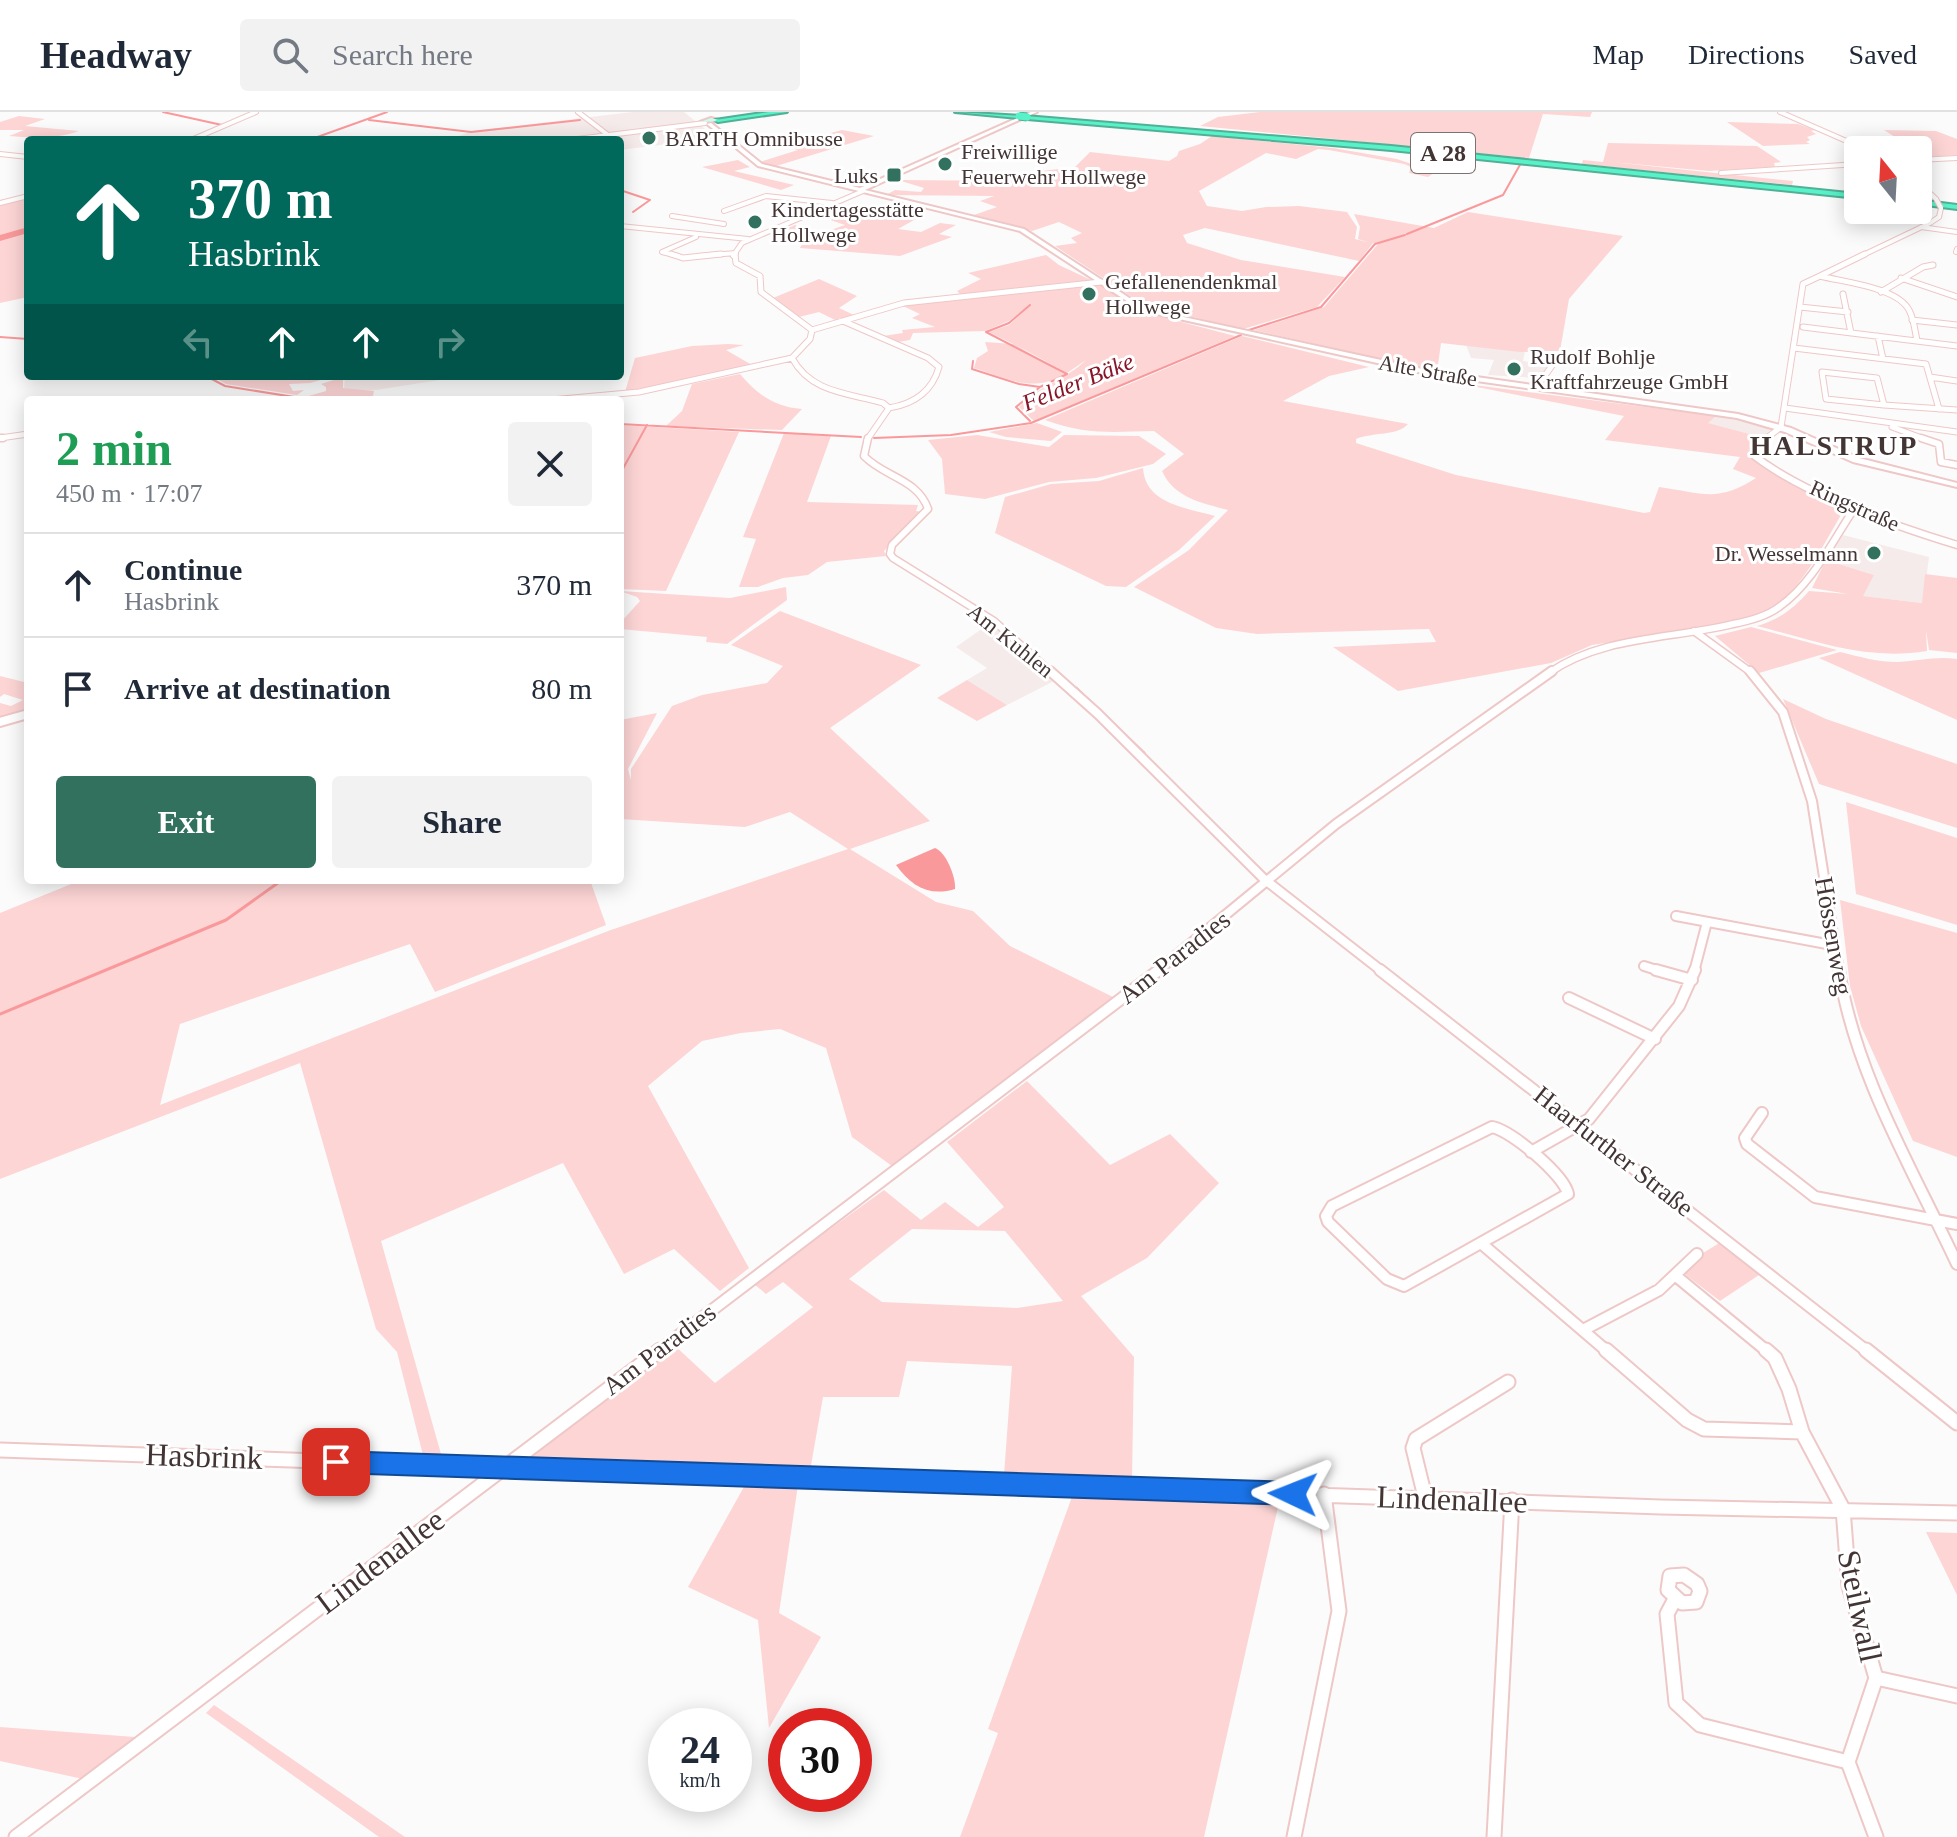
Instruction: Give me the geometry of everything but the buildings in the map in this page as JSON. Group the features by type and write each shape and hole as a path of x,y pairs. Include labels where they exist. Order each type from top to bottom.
{"highway":[{"path":"765,116 777,112"},
{"path":"710,121 784,112"},
{"name":"A 28","path":"958,112 1027,115"},
{"name":"A 28","path":"983,112 1391,148 1844,194"},
{"path":"1932,203 1957,206"}],"street":[{"path":"200,136 256,112"},
{"path":"578,112 608,135"},
{"path":"1780,112 1844,140"},
{"path":"1027,115 742,243 734,261 761,277 761,292 813,328 904,303 1101,282"},
{"path":"600,136 710,121"},
{"name":"Alte Straße","path":"710,121 760,165 1017,228 1154,312 1427,372 1724,414 1781,427 1856,460 1957,485"},
{"path":"0,154 24,157"},
{"path":"1932,159 1957,158"},
{"path":"1721,173 1844,165"},
{"path":"724,211 774,194"},
{"path":"1932,195 1941,208 1939,217 1932,221"},
{"path":"766,196 835,203"},
{"path":"0,203 24,197"},
{"path":"672,216 724,224"},
{"path":"1781,427 1803,284 1926,224"},
{"path":"624,226 750,240"},
{"path":"1921,227 1957,232"},
{"path":"699,235 662,252 675,257 736,253"},
{"path":"1881,292 1901,281 1901,278 1933,265"},
{"path":"1820,276 1881,292 1905,304 1917,341"},
{"path":"1901,278 1957,297"},
{"path":"1843,294 1851,333"},
{"path":"1800,307 1848,314"},
{"path":"1912,320 1957,325"},
{"path":"792,358 806,380 831,390 883,403 889,408 921,397 934,382 939,367 928,358 843,321"},
{"path":"1803,327 1957,346"},
{"path":"595,396 639,392 792,358 810,339 813,328"},
{"path":"1794,348 1857,356 1858,360 1884,363 1878,336"},
{"path":"1536,388 1559,356"},
{"path":"1883,359 1926,364 1939,409"},
{"path":"1828,416 1822,372 1877,378 1884,406"},
{"path":"1930,377 1957,381"},
{"path":"1826,399 1957,410"},
{"name":"Am Kuhlen","path":"889,408 867,439 864,456 880,470 917,490 925,499 928,509 892,545 890,554 994,621 1098,714 1202,821 1269,882"},
{"path":"1785,408 1957,432"},
{"path":"1878,422 1939,444"},
{"name":"Ringstraße","path":"1781,427 1751,450 1754,457 1778,471 1924,535 1957,545"},
{"path":"1937,431 1941,462 1957,465"},
{"path":"0,438 24,435"},
{"name":"Am Paradies","path":"504,1467 1049,1056 1269,882 1336,824 1558,667 1602,648 1753,620 1779,609 1796,592 1854,509 1860,507"},
{"name":"Hössenweg","path":"1694,631 1752,673 1783,712 1812,801 1832,945 1843,996 1869,1077 1957,1264"},
{"path":"0,722 24,715"},
{"name":"Haarfurther Straße","path":"1269,882 1957,1423"},
{"path":"1676,916 1832,945"},
{"path":"1531,1152 1589,1119 1655,1039 1679,1006 1692,980 1707,922"},
{"path":"1644,966 1692,980"},
{"path":"1569,998 1655,1039"},
{"path":"1762,1113 1745,1138 1747,1144 1809,1194 1840,1204 1957,1224"},
{"path":"1493,1126 1502,1129 1531,1152 1566,1183 1568,1194 1415,1282 1400,1286 1387,1279 1328,1222 1327,1211 1485,1128 1493,1126"},
{"path":"1482,1244 1585,1329 1687,1420 1704,1429 1802,1432"},
{"path":"1585,1329 1603,1323 1676,1276 1684,1263 1697,1254"},
{"path":"1676,1276 1775,1358 1789,1389 1802,1432 1843,1509"},
{"path":"1425,1497 1413,1448 1416,1439 1508,1382"},
{"name":"Hasbrink","path":"0,1450 504,1467"},
{"name":"Lindenallee","path":"16,1837 504,1467 1661,1507 1957,1513"},
{"path":"1294,1837 1339,1611 1324,1494"},
{"path":"1494,1837 1512,1500"},
{"name":"Steilwall","path":"1843,1509 1849,1586 1876,1678 1848,1762"},
{"path":"1675,1599 1667,1614 1676,1703 1681,1710 1700,1725 1848,1762 1876,1837"},
{"path":"1876,1678 1957,1696"}],"shaded area":[{"path":"633,112 684,112 716,138 624,150 624,136 459,136 473,131"},
{"path":"1260,112 1592,112 1590,117 1543,114 1529,158 1200,126 1218,117"},
{"path":"19,116 45,119 25,126 79,131 48,136 9,136 24,130 0,130 0,122"},
{"path":"1727,122 1798,124 1815,130 1811,131 1816,134 1807,137 1810,140 1806,142 1810,144 1763,146"},
{"path":"842,130 874,136 773,167 760,162 798,150 783,146"},
{"path":"1884,130 1936,131 1957,139 1957,155 1932,157 1932,136 1893,136"},
{"path":"1212,136 1333,148 1397,159 1435,172 1428,177 1409,173 1411,167 1404,164 1329,150 1318,149 1296,159 1266,153 1199,191 1207,206 1242,211 1299,206 1347,212 1357,227 1355,239 1367,242 1358,239 1360,227 1354,214 1434,228 1468,212 1623,236 1569,299 1560,351 1520,352 1441,343 1437,372 1254,330 1324,307 1378,244 1373,243 1359,261 1205,228 1183,235 1187,243 1241,260 1345,277 1317,307 1243,329 1144,305 1055,246 1077,243 1071,238 1082,233 1059,222 1032,231 974,215 997,207 980,201 994,196 886,195 895,190 921,192 924,188 898,180 1027,181 1018,174 1075,167 1090,152 1169,161 1179,151"},
{"path":"1608,143 1757,146 1781,162 1774,163 1775,167 1709,171 1611,162 1793,181 1792,185 1582,164 1583,160 1603,162"},
{"path":"738,160 750,167 734,171 794,185 781,190 702,167"},
{"path":"24,195 24,298 0,303 0,200"},
{"path":"867,205 880,208 879,212 923,215 898,229 921,232 940,223 956,225 939,234 952,237 900,256 800,248 807,236 784,230 795,225 825,232 845,225 813,214 823,210 845,213"},
{"path":"1046,255 1059,265 1093,281 961,295 957,291 981,279 968,273"},
{"path":"819,279 857,296 839,308 854,315 835,320 819,312 799,317 773,298"},
{"path":"1096,283 1147,313 1235,336 1034,421 1019,407 1086,360 1067,373 1016,345 1064,374 1053,380 1031,384 974,368 977,358 988,351 985,342 1013,344 989,332 1009,325 1033,303 1009,321 985,331 913,333 910,340 898,342 883,336 903,333 902,330 935,327 912,318 920,314 903,306 907,305"},
{"path":"1242,336 1369,367 1329,376 1283,401 1408,424 1398,430 1356,439 1356,443 1456,475 1644,513 1650,512 1659,487 1720,493 1756,478 1733,469 1740,457 1605,440 1624,416 1467,385 1474,385 1716,416 1708,423 1761,437 1748,450 1755,461 1768,470 1847,505 1801,579 1778,604 1764,613 1691,630 1592,645 1551,663 1398,691 1333,647 1436,642 1429,629 1257,634 1216,628 1134,587 1189,550 1228,510 1190,498 1174,488 1162,471 1184,454 1154,431 1086,430 1045,420"},
{"path":"744,345 726,350 752,365 625,392 635,358 692,346"},
{"path":"1466,345 1525,351 1523,361 1551,365 1538,378 1488,375 1494,360 1471,358"},
{"path":"740,374 767,398 783,406 802,409 782,430 666,426 682,411 692,384"},
{"path":"219,380 321,380 289,384 293,391 304,390 297,395 226,384"},
{"path":"343,380 343,388 374,391 373,396 308,396 326,391 321,384"},
{"path":"345,380 440,380 376,390 344,388"},
{"path":"1716,416 1774,428 1761,437 1707,423"},
{"path":"1037,423 1062,432 1051,441 1006,437 989,432"},
{"path":"624,425 739,432 666,591 624,589"},
{"path":"784,433 831,436 807,502 918,505 916,511 922,512 884,551 886,556 827,562 808,575 783,578 758,587 739,587 756,539 743,537"},
{"path":"977,435 1049,447 1064,435 1139,436 1166,454 1153,464 1096,478 1049,482 985,499 945,494 942,459 928,440"},
{"path":"1143,468 1151,490 1159,497 1180,507 1215,516 1179,550 1126,587 1106,586 995,533 1005,497 1051,484 1099,481"},
{"path":"1843,535 1929,557 1923,603 1862,596 1874,575 1826,560"},
{"path":"1826,560 1874,575 1863,596 1922,603 1925,574 1957,578 1957,653 1929,650 1926,630 1927,651 1883,653 1841,648 1757,626 1786,613 1809,591 1848,594 1812,588"},
{"path":"786,587 787,600 727,644 706,642 707,637 624,629 624,619 640,601 624,591 730,598"},
{"path":"780,611 921,665 830,728 930,821 850,849 936,902 973,911 1010,946 1115,998 892,1166 852,1137 826,1048 780,1029 702,1041 648,1086 749,1268 720,1291 674,1249 624,1274 563,1163 381,1241 441,1454 423,1455 397,1352 376,1329 300,1063 0,1179 0,913 71,884 591,884 606,925 435,992 410,944 180,1024 160,1105 608,931 848,849 790,812 745,827 624,819 624,719 657,713 628,769 631,780 631,769 672,706 702,695 767,683 783,666 731,645"},
{"path":"990,623 1054,681 1007,705 967,680 987,668 956,647"},
{"path":"1751,627 1837,650 1759,673 1715,636"},
{"path":"1840,652 1891,662 1957,659 1957,720 1819,658"},
{"path":"0,676 24,682 24,712 0,719 0,703 11,706 23,700 4,694 0,697"},
{"path":"967,680 1007,705 977,721 937,698"},
{"path":"1783,699 1826,719 1957,764 1957,828 1819,784"},
{"path":"1846,802 1957,838 1957,925 1856,894"},
{"path":"935,848 950,866 955,889 937,892 921,888 896,865"},
{"path":"1840,900 1957,933 1957,1157 1913,1141 1861,1026 1850,986"},
{"path":"1027,1081 1110,1165 1170,1134 1219,1183 1147,1258 1081,1296 1134,1357 1132,1480 1004,1475 1012,1366 907,1361 899,1397 823,1397 810,1471 519,1461 673,1344 715,1383 813,1307 783,1282 766,1294 754,1284 884,1190 921,1220 945,1202 978,1227 1004,1207 947,1142","holes":["912,1229 1005,1231 1063,1301 1017,1308 882,1302 849,1279"]},
{"path":"1721,1242 1762,1273 1720,1301 1686,1275 1685,1264"},
{"path":"745,1485 798,1485 779,1613 821,1637 780,1708 768,1708 768,1718 758,1620 688,1587"},
{"path":"1073,1494 1280,1498 1204,1837 960,1837 998,1733 988,1729"},
{"path":"1926,1532 1957,1533 1957,1595 1955,1591"},
{"path":"214,1705 405,1837 379,1837 206,1713"},
{"path":"0,1727 135,1737 83,1779 0,1761"}],"waterway":[{"path":"163,112 222,125"},
{"path":"320,136 387,112"},
{"path":"369,120 471,132 580,120"},
{"name":"Felder Bäke","path":"1407,234 1503,195 1521,163"},
{"path":"624,191 650,200 633,212"},
{"path":"0,238 24,231"},
{"name":"Felder Bäke","path":"1249,330 1321,307 1375,244 1405,235"},
{"path":"1030,305 1009,323 986,332 1067,374 1040,387"},
{"name":"Felder Bäke","path":"874,438 951,435 1031,423 1241,335"},
{"name":"Felder Bäke","path":"0,337 24,339"},
{"path":"973,361 972,369 1019,384 1040,387"},
{"name":"Felder Bäke","path":"214,380 225,386 288,396"},
{"path":"1030,421 1016,407 1040,387"},
{"name":"Felder Bäke","path":"624,424 647,425"},
{"path":"624,467 647,425"},
{"name":"Felder Bäke","path":"647,425 861,437"},
{"path":"1076,688 1144,753"},
{"path":"0,1014 226,920 276,884"}],"place":[{"name":"BARTH Omnibusse","path":"649,138"},
{"name":"Freiwillige Feuerwehr Hollwege","path":"945,164"},
{"name":"Luks","path":"894,175"},
{"name":"Kindertagesstätte Hollwege","path":"755,222"},
{"name":"Gefallenendenkmal Hollwege","path":"1089,294"},
{"name":"Rudolf Bohlje Kraftfahrzeuge GmbH","path":"1514,369"},
{"name":"Dr. Wesselmann","path":"1874,553"}],"district":[{"name":"HALSTRUP","path":"1834,445"}],"route":[{"path":"336,1462 1293,1494"}]}
